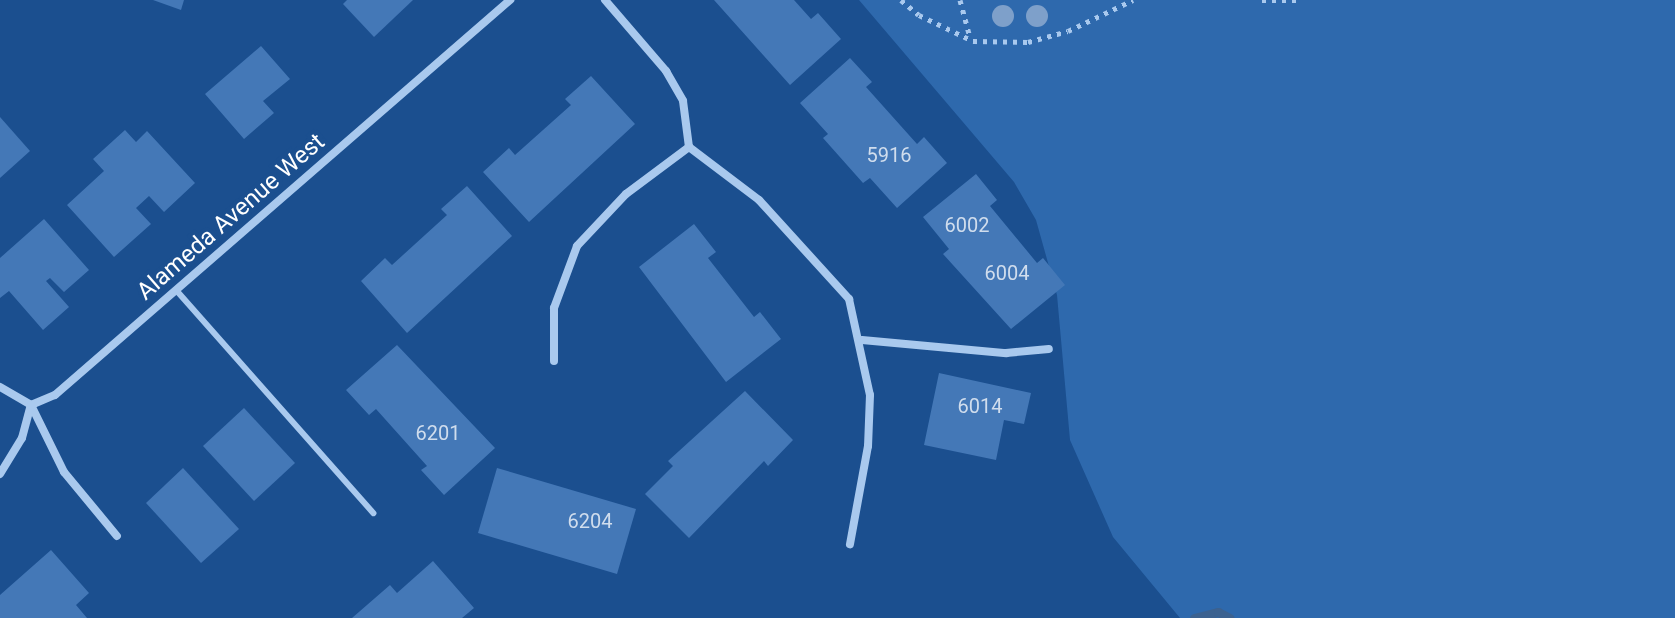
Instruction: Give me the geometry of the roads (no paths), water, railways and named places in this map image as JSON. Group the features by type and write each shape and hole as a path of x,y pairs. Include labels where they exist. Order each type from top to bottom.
{"street":[{"name":"Alameda Avenue West","path":"31,405 55,395 510,0"},
{"path":"605,0 666,71 683,101 689,147 759,200 837,281 849,299 862,340 870,395 868,446 850,544"},
{"path":"554,361 554,308 577,246 626,194 689,147"},
{"path":"862,340 1006,353 1049,349"},
{"path":"0,387 31,405 64,472 117,536"},
{"path":"0,474 22,438 31,405"}],"lane":[{"path":"176,290 373,513"}],"waterway":[{"path":"1194,618 1218,612 1230,618"}]}
